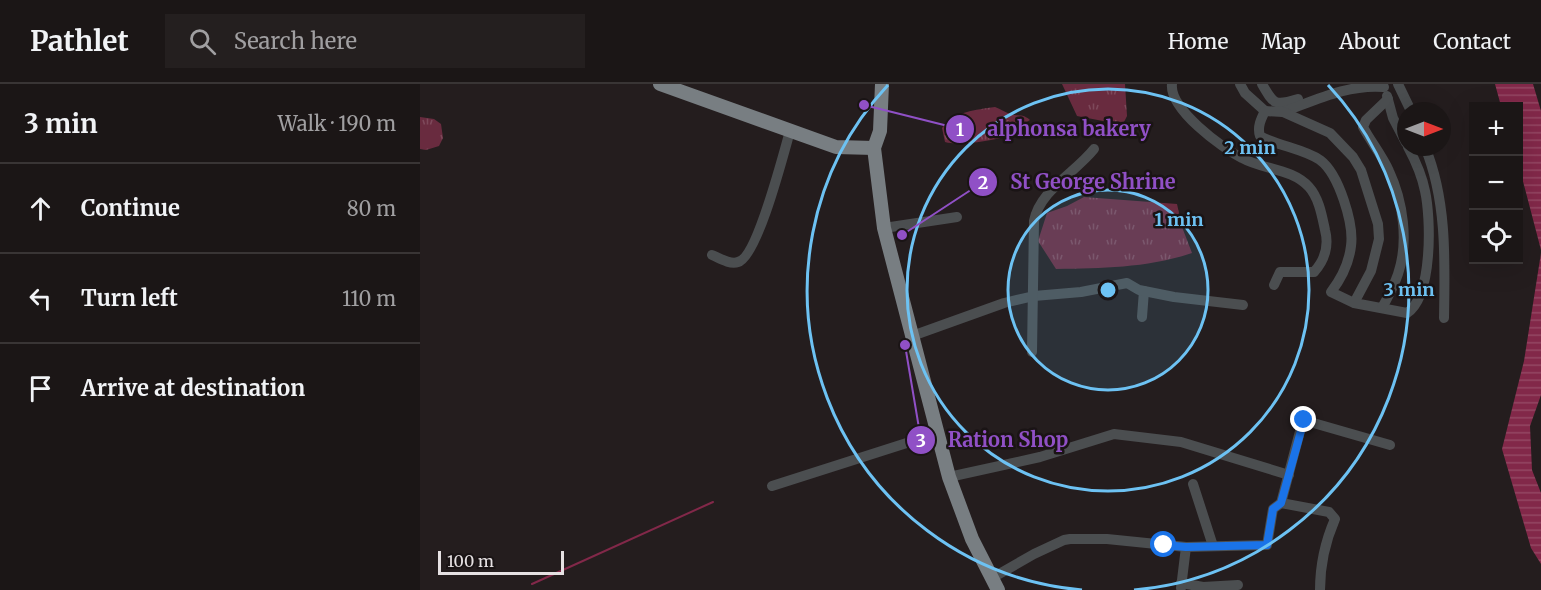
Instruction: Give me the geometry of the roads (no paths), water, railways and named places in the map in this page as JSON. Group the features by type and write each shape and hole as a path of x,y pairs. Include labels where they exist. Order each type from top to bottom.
{"main road":[{"path":"660,84 836,147 874,148"},
{"path":"882,84 880,131 874,148 884,228 949,477 972,539 995,584"}],"street":[{"path":"1172,84 1176,98 1186,113 1221,145 1244,160 1293,175 1310,188 1319,207 1326,233 1324,258 1314,272 1280,272 1274,285"},
{"path":"1240,84 1258,107 1265,111 1283,112 1316,125 1330,133 1353,157 1368,186 1378,224 1379,239 1371,271 1354,303"},
{"path":"1262,84 1275,104 1285,103 1340,84"},
{"path":"1398,84 1407,102"},
{"path":"1283,112 1353,87 1385,85 1397,126"},
{"path":"1382,308 1398,275 1401,262 1403,219 1391,175 1364,127 1366,120 1388,99"},
{"path":"1265,111 1258,130 1260,136 1320,160 1339,187 1347,212 1352,244 1344,270 1331,292 1354,303 1407,313 1411,311 1419,295 1427,267 1428,224 1425,190 1412,156"},
{"path":"712,255 728,262 738,263 747,257 760,227 790,131"},
{"path":"1032,352 1034,221 1037,209 1048,194 1094,148"},
{"path":"1429,156 1440,208 1445,259 1444,318"},
{"path":"884,228 957,216"},
{"path":"912,336 1004,303 1034,296 1081,292 1127,283 1144,291 1174,297 1243,304"},
{"path":"1142,317 1144,291"},
{"path":"995,584 1011,566 1064,540 1107,539 1186,547 1267,545 1273,509 1281,503 1304,420 1390,445"},
{"path":"772,486 938,433"},
{"path":"949,477 1040,457 1114,434 1181,442 1289,475"},
{"path":"1193,484 1214,546"},
{"path":"1281,503 1329,512 1335,519 1326,541 1320,573 1320,590"},
{"path":"1186,547 1181,587 1238,585"}],"waterway":[{"path":"532,584 713,502"}],"place":[{"name":"alphonsa bakery","path":"864,105"},
{"name":"St George Shrine","path":"902,235"},
{"name":"Ration Shop","path":"905,345"}]}
